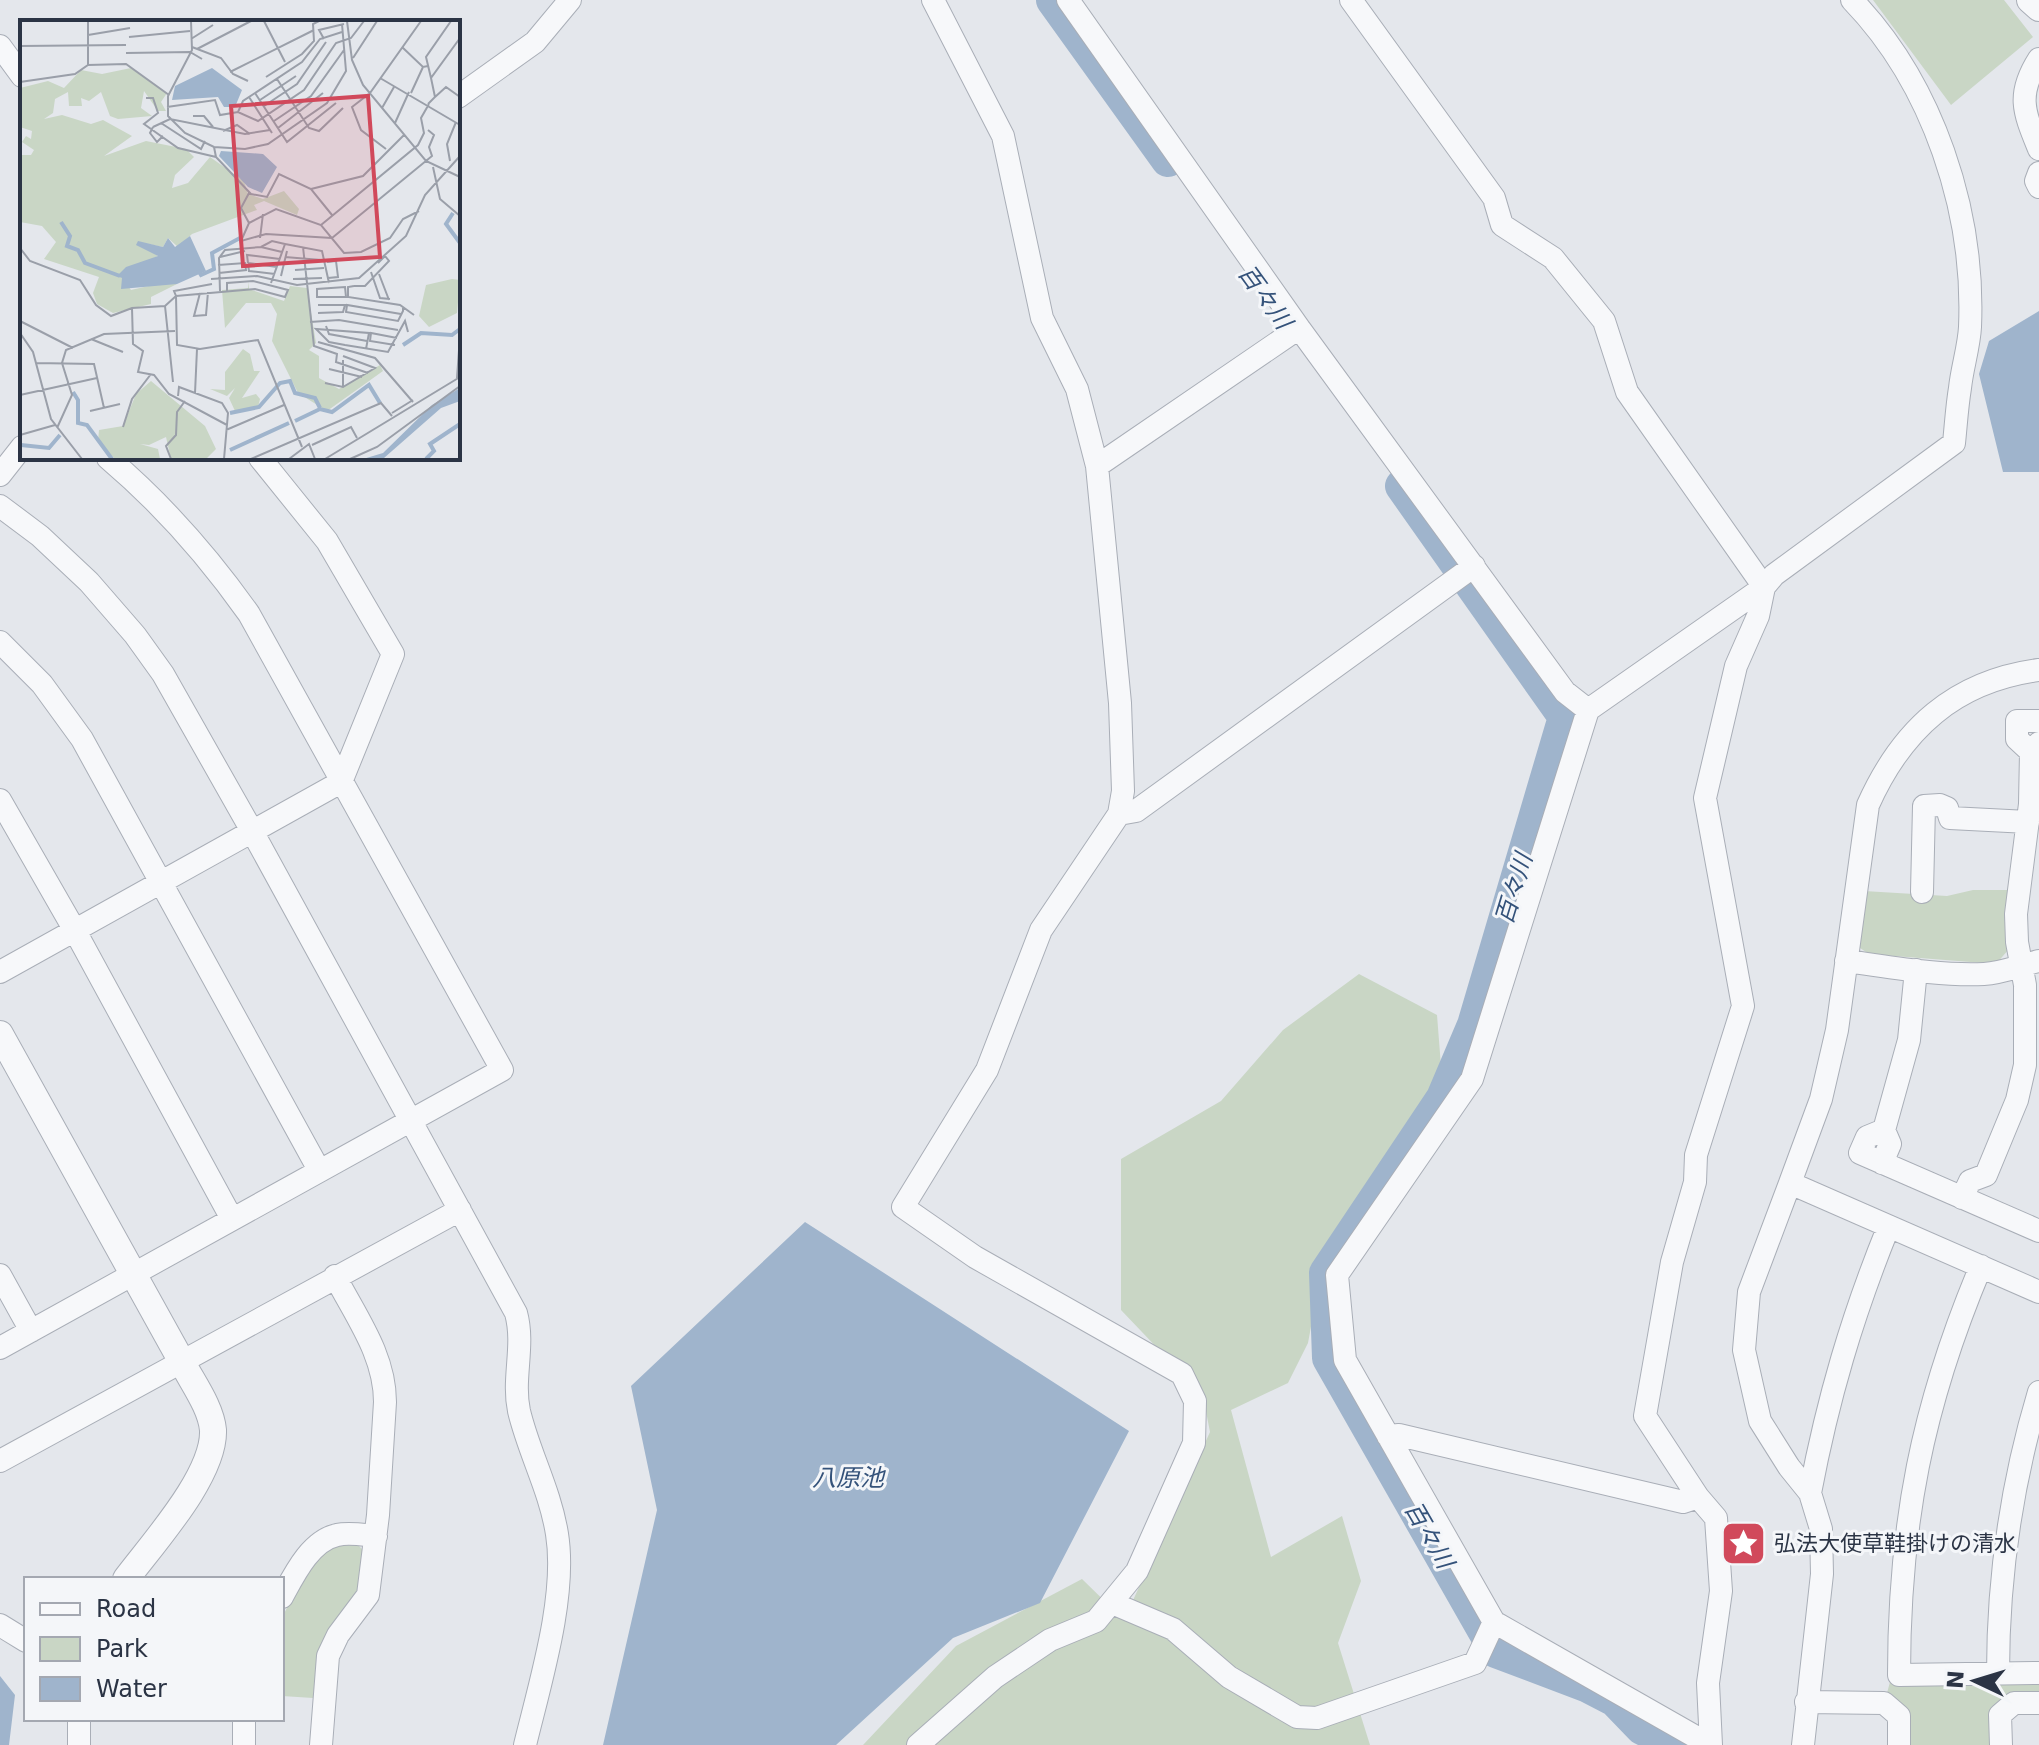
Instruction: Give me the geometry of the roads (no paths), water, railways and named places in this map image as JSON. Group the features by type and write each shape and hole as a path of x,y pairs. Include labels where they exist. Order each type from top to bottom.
{"street":[{"path":"460,96 535,42 570,0"},
{"path":"918,1745 995,1677 1050,1640 1096,1621 1112,1603 1137,1571 1194,1443 1195,1401 1182,1374 975,1257 903,1207 987,1070 1041,930 1119,814 1123,791 1120,703 1097,466 1077,389 1042,318 1003,136 933,0"},
{"path":"1068,0 1299,328 1565,692 1588,710"},
{"path":"1351,0 1494,198 1502,225 1553,258 1604,321 1627,392 1764,587 1758,616 1736,666 1705,798 1743,1006 1696,1155 1695,1182 1672,1262 1645,1416 1698,1497 1716,1518 1721,1591 1708,1683 1711,1745"},
{"path":"1711,1745 1494,1622 1345,1360 1337,1275 1472,1079 1588,710 1764,587 1774,575 1954,443 1970,328 1966,237 1943,149 1928,117 1879,28 1852,0"},
{"path":"2030,0 2039,8"},
{"path":"0,46 20,73"},
{"path":"2039,59 2026,82 2023,105 2039,149"},
{"path":"2039,173 2036,181 2039,187"},
{"path":"1097,466 1299,328"},
{"path":"0,475 20,450"},
{"path":"0,1348 502,1070 256,627 234,593 158,503 110,460"},
{"path":"0,972 341,782 393,654 327,541 262,460"},
{"path":"0,506 68,562 104,598 163,674 516,1313 521,1338 518,1408 542,1476 559,1552 556,1606 525,1745"},
{"path":"1119,814 1136,811 1474,566"},
{"path":"0,642 42,684 70,720 319,1170"},
{"path":"1803,1745 1823,1557 1821,1529 1810,1493 1789,1467 1760,1421 1744,1350 1749,1292 1827,1075 1837,1030 1868,805 1882,774 1914,731 1951,700 2007,674 2039,670"},
{"path":"1983,1208 1992,1190 1986,1175 2017,1100 2025,1065 2030,963 2017,942 2016,914 2035,747 2017,739 2017,721 2039,721"},
{"path":"0,800 232,1219"},
{"path":"1922,892 1924,806 1947,808 1950,818 2028,822"},
{"path":"1846,961 1983,974 2030,963"},
{"path":"1916,970 1909,1040 1884,1130 1867,1137 1860,1153 2039,1231"},
{"path":"0,1034 182,1362 213,1428 210,1451 199,1479 127,1577"},
{"path":"1962,1198 1970,1181 1986,1175"},
{"path":"1790,1183 2039,1292"},
{"path":"0,1461 460,1210"},
{"path":"1810,1493 1841,1357 1888,1228"},
{"path":"1981,1266 1944,1362 1918,1459 1906,1527 1900,1590 1899,1675 2039,1673"},
{"path":"0,1275 31,1331"},
{"path":"321,1745 328,1656 338,1635 368,1595 376,1536 385,1385 376,1352 335,1276"},
{"path":"1998,1673 1998,1619 2005,1538 2018,1467 2039,1392"},
{"path":"1388,1436 1399,1435 1683,1502 1698,1497"},
{"path":"284,1593 296,1570 328,1538 339,1534 376,1536"},
{"path":"1112,1603 1173,1629 1229,1677 1297,1717 1317,1718 1475,1663 1494,1622"},
{"path":"0,1625 24,1640"},
{"path":"1806,1702 1884,1703 1899,1716 1899,1745"},
{"path":"2001,1745 2000,1715 2014,1703 2039,1703"},
{"path":"79,1721 79,1745"},
{"path":"244,1721 244,1745"}],"water":[{"path":"2039,311 2039,472 2003,472 1979,374 1989,341"},
{"name":"八原池","path":"805,1222 1129,1431 1040,1603 953,1638 836,1745 603,1745 657,1510 631,1386"},
{"path":"0,1676 15,1695 9,1745 0,1745"}],"waterway":[{"name":"百々川","path":"1053,0 1168,160"},
{"name":"百々川","path":"1402,486 1565,717 1474,1025 1443,1098 1326,1273 1329,1358 1496,1651 1586,1685 1615,1700 1642,1728 1677,1745"}],"place":[{"name":"弘法大使草鞋掛けの清水","path":"1743,1543"}]}
